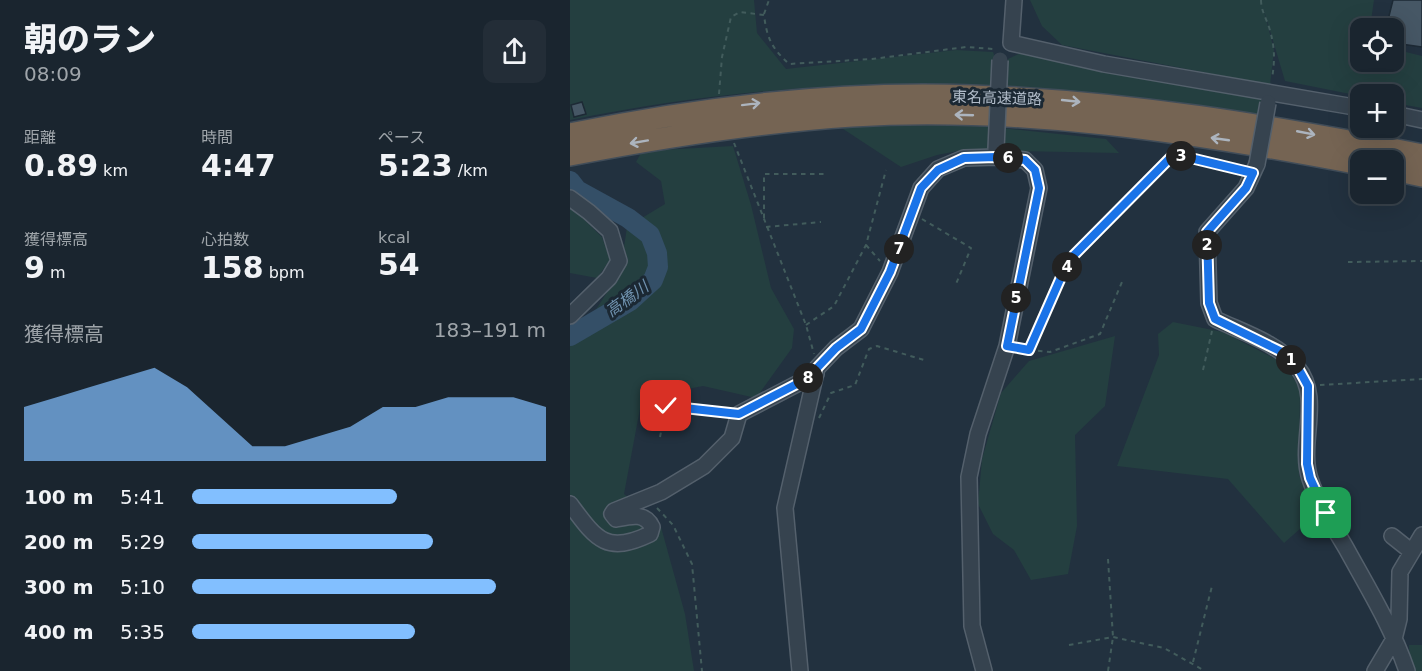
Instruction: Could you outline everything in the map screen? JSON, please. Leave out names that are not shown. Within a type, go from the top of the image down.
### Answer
[{"type":"highway","name":"東名高速道路","points":[[570,155],[762,103],[894,96],[970,96],[1055,100],[1149,109],[1286,129],[1422,156]]},
{"type":"highway","name":"東名高速道路","points":[[570,134],[695,122],[959,114],[1054,119],[1146,128],[1282,148],[1350,162]]},
{"type":"highway","points":[[1404,172],[1422,176]]},
{"type":"street","points":[[996,153],[1005,51],[1014,0]]},
{"type":"street","points":[[1005,51],[1104,64],[1270,97],[1350,107]]},
{"type":"street","points":[[1270,97],[1255,169],[1246,188],[1207,232],[1209,303],[1215,319],[1282,352],[1298,368],[1308,386],[1307,464],[1310,478],[1326,513],[1381,609],[1407,671]]},
{"type":"street","points":[[1404,116],[1422,120]]},
{"type":"street","points":[[570,504],[587,527],[603,541],[615,545],[634,542],[650,534],[652,528],[649,521],[638,515],[616,519],[612,513],[661,492],[704,466],[732,438],[739,414],[817,371],[836,348],[861,329],[890,272],[921,188],[938,170],[964,158],[996,153],[1025,160],[1035,170],[1039,188],[1007,346],[978,434],[969,477],[972,626],[984,671]]},
{"type":"street","points":[[570,198],[610,231],[619,261],[609,278],[570,316]]},
{"type":"street","points":[[800,671],[785,508],[817,371]]},
{"type":"street","points":[[1375,671],[1394,639],[1399,619],[1400,572],[1422,535]]},
{"type":"street","points":[[1392,536],[1412,552]]},
{"type":"path","points":[[769,0],[764,15],[766,33],[774,50],[789,64],[872,58],[966,46],[1005,51]]},
{"type":"path","points":[[1261,0],[1276,56],[1270,97]]},
{"type":"path","points":[[719,94],[722,57],[731,17],[740,12],[764,15]]},
{"type":"path","points":[[732,139],[806,325],[817,371]]},
{"type":"path","points":[[1029,350],[1062,275],[1074,255],[1174,154],[1255,169]]},
{"type":"path","points":[[806,325],[834,306],[866,245],[886,170]]},
{"type":"path","points":[[764,221],[764,174],[824,174]]},
{"type":"path","points":[[912,213],[971,248],[956,284]]},
{"type":"path","points":[[766,227],[821,222]]},
{"type":"path","points":[[866,245],[890,272]]},
{"type":"path","points":[[1348,262],[1422,261]]},
{"type":"path","points":[[1007,346],[1050,352],[1100,334],[1122,282]]},
{"type":"path","points":[[1203,370],[1215,319]]},
{"type":"path","points":[[818,421],[831,393],[855,385],[869,349],[877,346],[924,360]]},
{"type":"path","points":[[1308,386],[1422,379]]},
{"type":"path","points":[[660,437],[666,406],[739,414]]},
{"type":"path","points":[[647,498],[673,525],[692,564],[702,671]]},
{"type":"path","points":[[1108,559],[1113,637],[1108,671]]},
{"type":"path","points":[[1193,663],[1212,586]]},
{"type":"path","points":[[1069,645],[1113,637],[1164,648],[1205,671]]},
{"type":"green space","points":[[570,0],[754,0],[757,33],[786,69],[956,50],[993,52],[995,57],[992,89],[886,85],[780,90],[674,102],[570,120]]},
{"type":"green space","points":[[1030,0],[1374,0],[1371,18],[1350,18],[1350,72],[1404,72],[1404,52],[1422,56],[1422,108],[1404,105],[1404,84],[1350,84],[1350,94],[1285,81],[1263,7],[1274,50],[1270,85],[1062,45],[1042,26]]},
{"type":"green space","points":[[1023,52],[1263,95],[1258,123],[1008,91],[1008,59]]},
{"type":"green space","points":[[834,123],[983,126],[1106,139],[1119,153],[963,150],[937,155],[901,167]]},
{"type":"green space","points":[[733,146],[751,205],[771,288],[794,329],[792,348],[756,398],[703,386],[642,398],[624,494],[661,527],[685,614],[694,671],[570,671],[570,325],[595,311],[628,260],[624,247],[627,227],[665,204],[661,181],[636,162],[642,151]]},
{"type":"green space","points":[[570,206],[602,237],[610,260],[597,278],[570,273]]},
{"type":"green space","points":[[1173,322],[1223,332],[1283,363],[1300,388],[1299,475],[1318,513],[1284,543],[1228,479],[1117,466],[1159,355],[1158,334]]},
{"type":"green space","points":[[1115,336],[1105,406],[1075,435],[1077,526],[1068,574],[1031,580],[1014,550],[993,534],[978,504],[982,459],[1001,393],[1029,361]]},
{"type":"green space","points":[[1409,645],[1422,645],[1422,671],[1410,671]]},
{"type":"building","points":[[1393,0],[1422,0],[1422,47],[1404,44],[1404,18],[1388,18]]},
{"type":"building","points":[[582,102],[586,114],[574,117],[571,105]]},
{"type":"waterway","name":"高橋川","points":[[570,181],[577,190],[628,218],[650,235],[657,253],[658,267],[653,280],[630,301],[570,336]]},
{"type":"route","points":[[666,406],[739,414],[816,374],[817,368],[836,348],[861,329],[890,272],[921,188],[938,170],[964,158],[996,157],[1025,160],[1035,170],[1039,188],[1007,346],[1029,350],[1062,275],[1074,255],[1174,154],[1253,173],[1246,188],[1207,232],[1209,303],[1215,319],[1282,352],[1298,368],[1308,386],[1307,464],[1310,478],[1326,513]]}]
